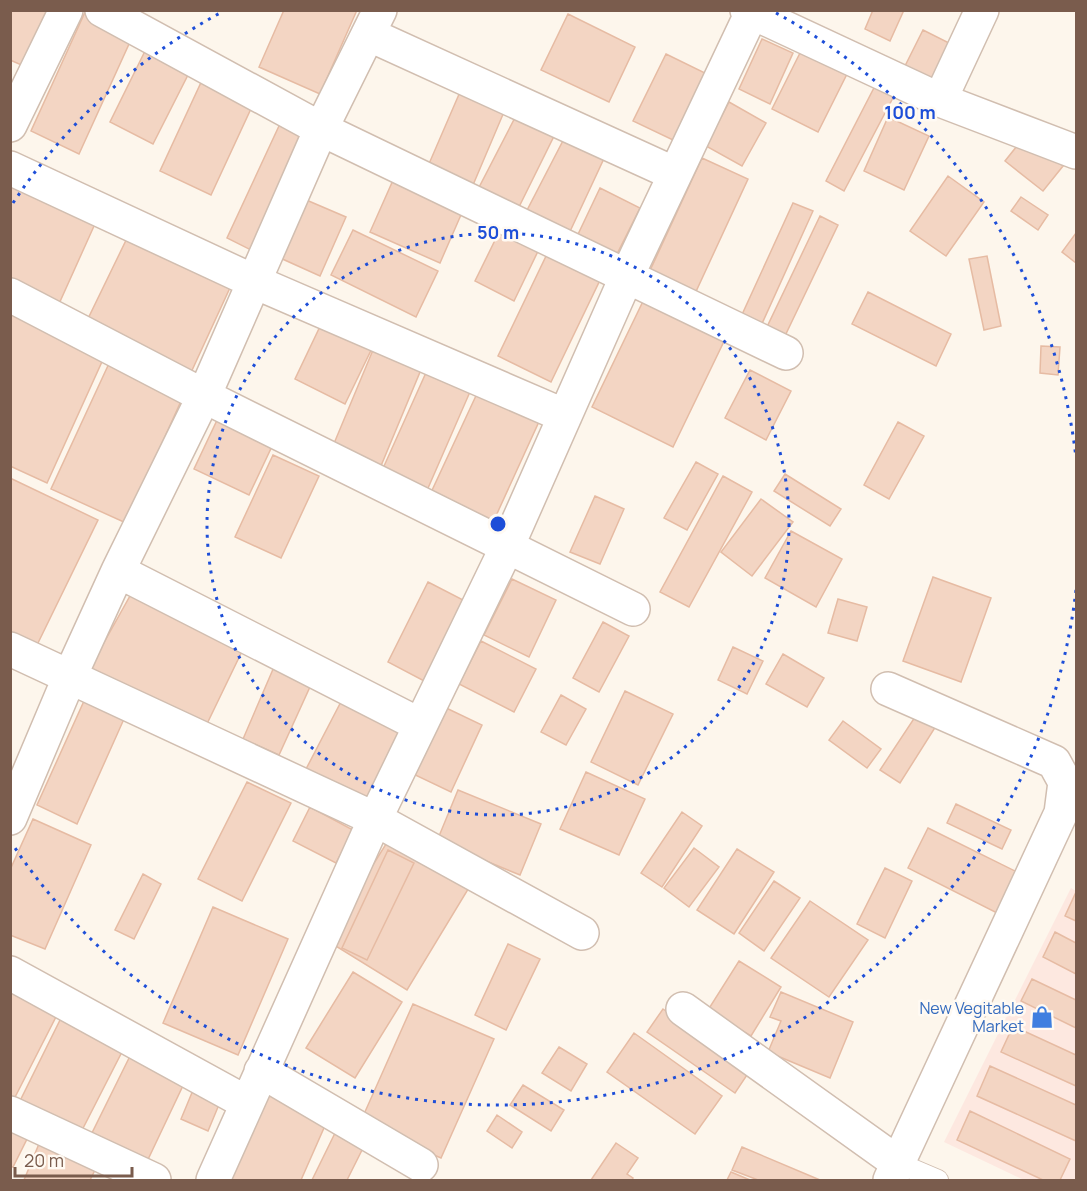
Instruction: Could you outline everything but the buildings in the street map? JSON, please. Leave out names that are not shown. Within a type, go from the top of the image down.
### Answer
[{"type":"street","points":[[10,126],[66,10]]},
{"type":"street","points":[[102,10],[321,129],[786,353]]},
{"type":"street","points":[[940,100],[982,10]]},
{"type":"street","points":[[213,1180],[375,819],[507,546],[750,11],[940,100],[1077,152]]},
{"type":"street","points":[[10,818],[70,676],[118,571],[204,396],[321,129],[374,22],[675,174]]},
{"type":"street","points":[[10,168],[255,282],[565,416]]},
{"type":"street","points":[[10,295],[204,396],[633,609]]},
{"type":"street","points":[[118,571],[420,725]]},
{"type":"street","points":[[10,649],[375,819],[582,933]]},
{"type":"street","points":[[683,1009],[894,1172],[1061,813],[1065,782],[1054,762],[888,689]]},
{"type":"street","points":[[10,973],[247,1103]]},
{"type":"street","points":[[261,1071],[421,1165]]},
{"type":"street","points":[[10,1113],[154,1180]]},
{"type":"lane","points":[[894,1172],[938,1180]]},
{"type":"shaded area","name":"New Vegitable Market","points":[[1071,888],[1076,891],[1076,1180],[1024,1180],[944,1142]]},
{"type":"place","name":"New Vegitable Market","points":[[1042,1017]]}]
